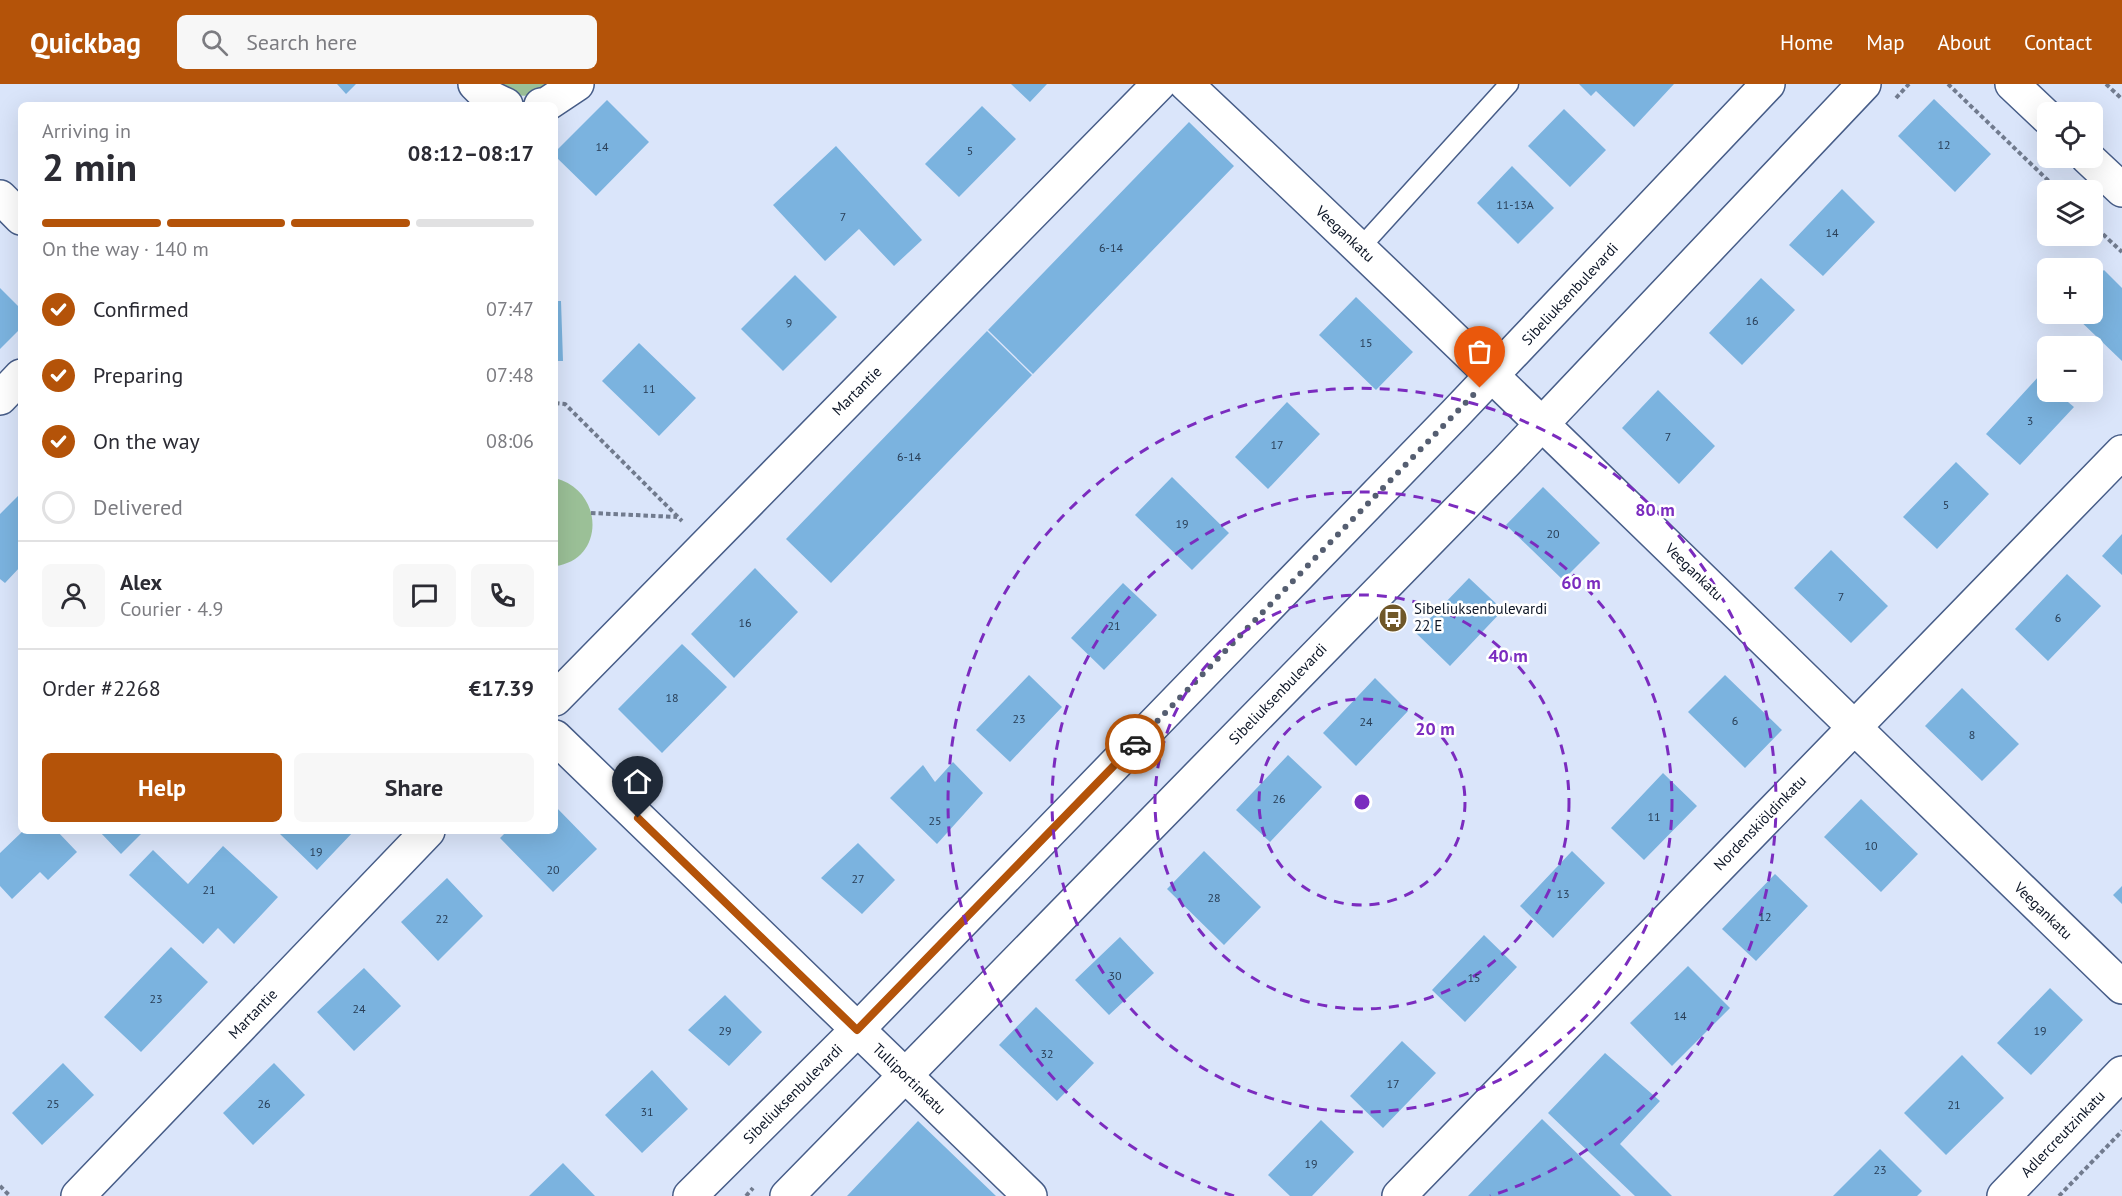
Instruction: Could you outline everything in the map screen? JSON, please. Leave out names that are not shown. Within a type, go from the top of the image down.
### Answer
[{"type":"street","points":[[475,84],[487,96],[500,102]]},
{"type":"street","points":[[547,102],[577,84]]},
{"type":"street","name":"Martantie","points":[[558,696],[1159,84]]},
{"type":"street","name":"Veegankatu","points":[[1186,84],[1492,375],[1852,728],[2122,987]]},
{"type":"street","name":"Sibeliuksenbulevardi","points":[[690,1196],[857,1030],[1492,375],[1768,84]]},
{"type":"street","name":"Sibeliuksenbulevardi","points":[[787,1196],[1542,425],[1864,84]]},
{"type":"street","points":[[2012,84],[2037,108]]},
{"type":"street","points":[[2101,168],[2119,181]]},
{"type":"street","points":[[0,197],[18,215]]},
{"type":"street","points":[[0,398],[18,379]]},
{"type":"street","name":"Nordenskiöldinkatu","points":[[1399,1196],[2122,452]]},
{"type":"street","name":"Tulliportinkatu","points":[[558,740],[1030,1196]]},
{"type":"street","name":"Martantie","points":[[78,1196],[425,834]]},
{"type":"street","name":"Adlercreutzinkatu","points":[[2004,1196],[2122,1073]]},
{"type":"lane","points":[[1360,248],[1509,84]]},
{"type":"path","points":[[1948,84],[2048,180]]},
{"type":"path","points":[[2106,84],[2122,99]]},
{"type":"path","points":[[2103,234],[2122,252]]},
{"type":"path","points":[[558,403],[565,404],[706,545]]},
{"type":"path","points":[[591,513],[677,517]]},
{"type":"path","points":[[2059,1196],[2122,1131]]},
{"type":"path","points":[[0,1186],[10,1196]]},
{"type":"green space","points":[[493,84],[551,84],[539,93],[521,96],[503,91]]},
{"type":"green space","points":[[558,479],[571,485],[583,496],[590,510],[592,525],[590,539],[583,552],[571,561],[558,565]]},
{"type":"building","points":[[337,84],[356,84],[346,94]]},
{"type":"building","points":[[1011,84],[1047,84],[1030,102]]},
{"type":"building","points":[[1579,84],[1674,84],[1634,127],[1596,91],[1591,96]]},
{"type":"building","points":[[1934,99],[1991,154],[1955,192],[1898,136]]},
{"type":"building","points":[[607,100],[649,142],[596,196],[558,159],[558,149]]},
{"type":"building","points":[[982,106],[1016,139],[959,197],[925,164]]},
{"type":"building","points":[[1564,109],[1606,150],[1570,187],[1528,146]]},
{"type":"building","points":[[1189,122],[1234,166],[1033,374],[988,330]]},
{"type":"building","points":[[836,146],[922,240],[894,266],[859,229],[825,261],[773,205]]},
{"type":"building","points":[[1512,166],[1554,208],[1518,244],[1477,203]]},
{"type":"building","points":[[1842,189],[1875,222],[1823,276],[1789,245]]},
{"type":"building","points":[[2103,271],[2122,288],[2122,361],[2103,343],[2103,336],[2096,336],[2083,324],[2103,324]]},
{"type":"building","points":[[795,275],[837,317],[783,371],[741,329]]},
{"type":"building","points":[[1761,278],[1795,310],[1742,365],[1709,333]]},
{"type":"building","points":[[0,288],[18,306],[18,331],[0,349]]},
{"type":"building","points":[[1356,297],[1413,352],[1376,390],[1319,335]]},
{"type":"building","points":[[558,301],[561,301],[563,361],[558,361]]},
{"type":"building","points":[[987,331],[1032,375],[831,583],[786,539]]},
{"type":"building","points":[[639,343],[696,398],[659,436],[602,381]]},
{"type":"building","points":[[2037,378],[2037,402],[2068,402],[2074,407],[2020,465],[1986,434]]},
{"type":"building","points":[[1658,390],[1715,446],[1679,484],[1622,428]]},
{"type":"building","points":[[1287,402],[1320,434],[1268,489],[1235,457]]},
{"type":"building","points":[[1956,462],[1989,494],[1937,549],[1903,517]]},
{"type":"building","points":[[1172,477],[1229,533],[1192,570],[1135,515]]},
{"type":"building","points":[[1543,487],[1600,543],[1563,580],[1506,525]]},
{"type":"building","points":[[18,496],[18,569],[5,583],[0,579],[0,514]]},
{"type":"building","points":[[2122,534],[2122,575],[2102,556]]},
{"type":"building","points":[[1831,550],[1888,606],[1851,643],[1794,588]]},
{"type":"building","points":[[755,568],[798,612],[734,678],[691,634]]},
{"type":"building","points":[[2067,574],[2101,606],[2048,661],[2015,629]]},
{"type":"building","points":[[1469,578],[1503,610],[1450,666],[1416,633]]},
{"type":"building","points":[[1123,583],[1157,615],[1104,670],[1071,638]]},
{"type":"building","points":[[682,644],[727,687],[662,753],[618,709]]},
{"type":"building","points":[[1029,675],[1062,707],[1010,762],[976,730]]},
{"type":"building","points":[[1725,675],[1782,730],[1745,768],[1688,712]]},
{"type":"building","points":[[1375,678],[1408,711],[1356,766],[1323,733]]},
{"type":"building","points":[[1962,688],[2019,744],[1982,781],[1925,726]]},
{"type":"building","points":[[1288,755],[1322,787],[1270,842],[1236,810]]},
{"type":"building","points":[[953,762],[983,793],[937,844],[890,798],[923,765],[935,782]]},
{"type":"building","points":[[1663,773],[1697,806],[1644,860],[1611,828]]},
{"type":"building","points":[[1861,799],[1918,854],[1881,892],[1824,837]]},
{"type":"building","points":[[558,809],[597,849],[553,892],[500,838],[504,834],[558,834]]},
{"type":"building","points":[[20,834],[60,834],[77,852],[48,880],[40,872],[12,899],[0,886],[0,853]]},
{"type":"building","points":[[102,834],[141,834],[121,854]]},
{"type":"building","points":[[280,834],[351,834],[317,870]]},
{"type":"building","points":[[858,843],[895,880],[862,914],[821,878]]},
{"type":"building","points":[[223,846],[278,897],[234,944],[218,928],[203,944],[129,875],[153,850],[188,884]]},
{"type":"building","points":[[1204,851],[1261,907],[1224,945],[1167,889]]},
{"type":"building","points":[[1572,851],[1605,883],[1553,938],[1520,906]]},
{"type":"building","points":[[1775,874],[1808,906],[1756,961],[1722,929]]},
{"type":"building","points":[[447,878],[483,916],[438,961],[401,922]]},
{"type":"building","points":[[2122,886],[2122,904],[2113,895]]},
{"type":"building","points":[[1484,935],[1517,967],[1465,1022],[1432,990]]},
{"type":"building","points":[[1120,937],[1154,973],[1109,1015],[1075,980]]},
{"type":"building","points":[[171,947],[208,982],[141,1052],[104,1017]]},
{"type":"building","points":[[1688,966],[1730,1008],[1672,1066],[1630,1023]]},
{"type":"building","points":[[364,968],[401,1006],[354,1051],[317,1012]]},
{"type":"building","points":[[2050,988],[2083,1020],[2031,1075],[1997,1043]]},
{"type":"building","points":[[725,995],[762,1032],[729,1066],[688,1030]]},
{"type":"building","points":[[1036,1007],[1094,1063],[1057,1101],[999,1045]]},
{"type":"building","points":[[1402,1041],[1436,1073],[1383,1128],[1350,1096]]},
{"type":"building","points":[[1605,1053],[1660,1101],[1620,1144],[1672,1196],[1635,1196],[1548,1113]]},
{"type":"building","points":[[1962,1055],[2004,1098],[1946,1155],[1904,1113]]},
{"type":"building","points":[[63,1063],[94,1095],[42,1145],[12,1113]]},
{"type":"building","points":[[274,1063],[305,1095],[253,1145],[223,1113]]},
{"type":"building","points":[[652,1070],[688,1109],[642,1153],[605,1115]]},
{"type":"building","points":[[1542,1119],[1621,1196],[1468,1196]]},
{"type":"building","points":[[1321,1120],[1354,1152],[1312,1196],[1290,1196],[1268,1175]]},
{"type":"building","points":[[918,1121],[996,1196],[847,1196]]},
{"type":"building","points":[[1880,1149],[1922,1191],[1917,1196],[1833,1196]]},
{"type":"building","points":[[563,1163],[595,1196],[529,1196]]},
{"type":"way so far","points":[[1135,744],[1480,388]]},
{"type":"place","name":"Sibeliuksenbulevardi 22 E","points":[[1393,618]]},
{"type":"route","points":[[638,818],[857,1030],[1135,744]]}]
